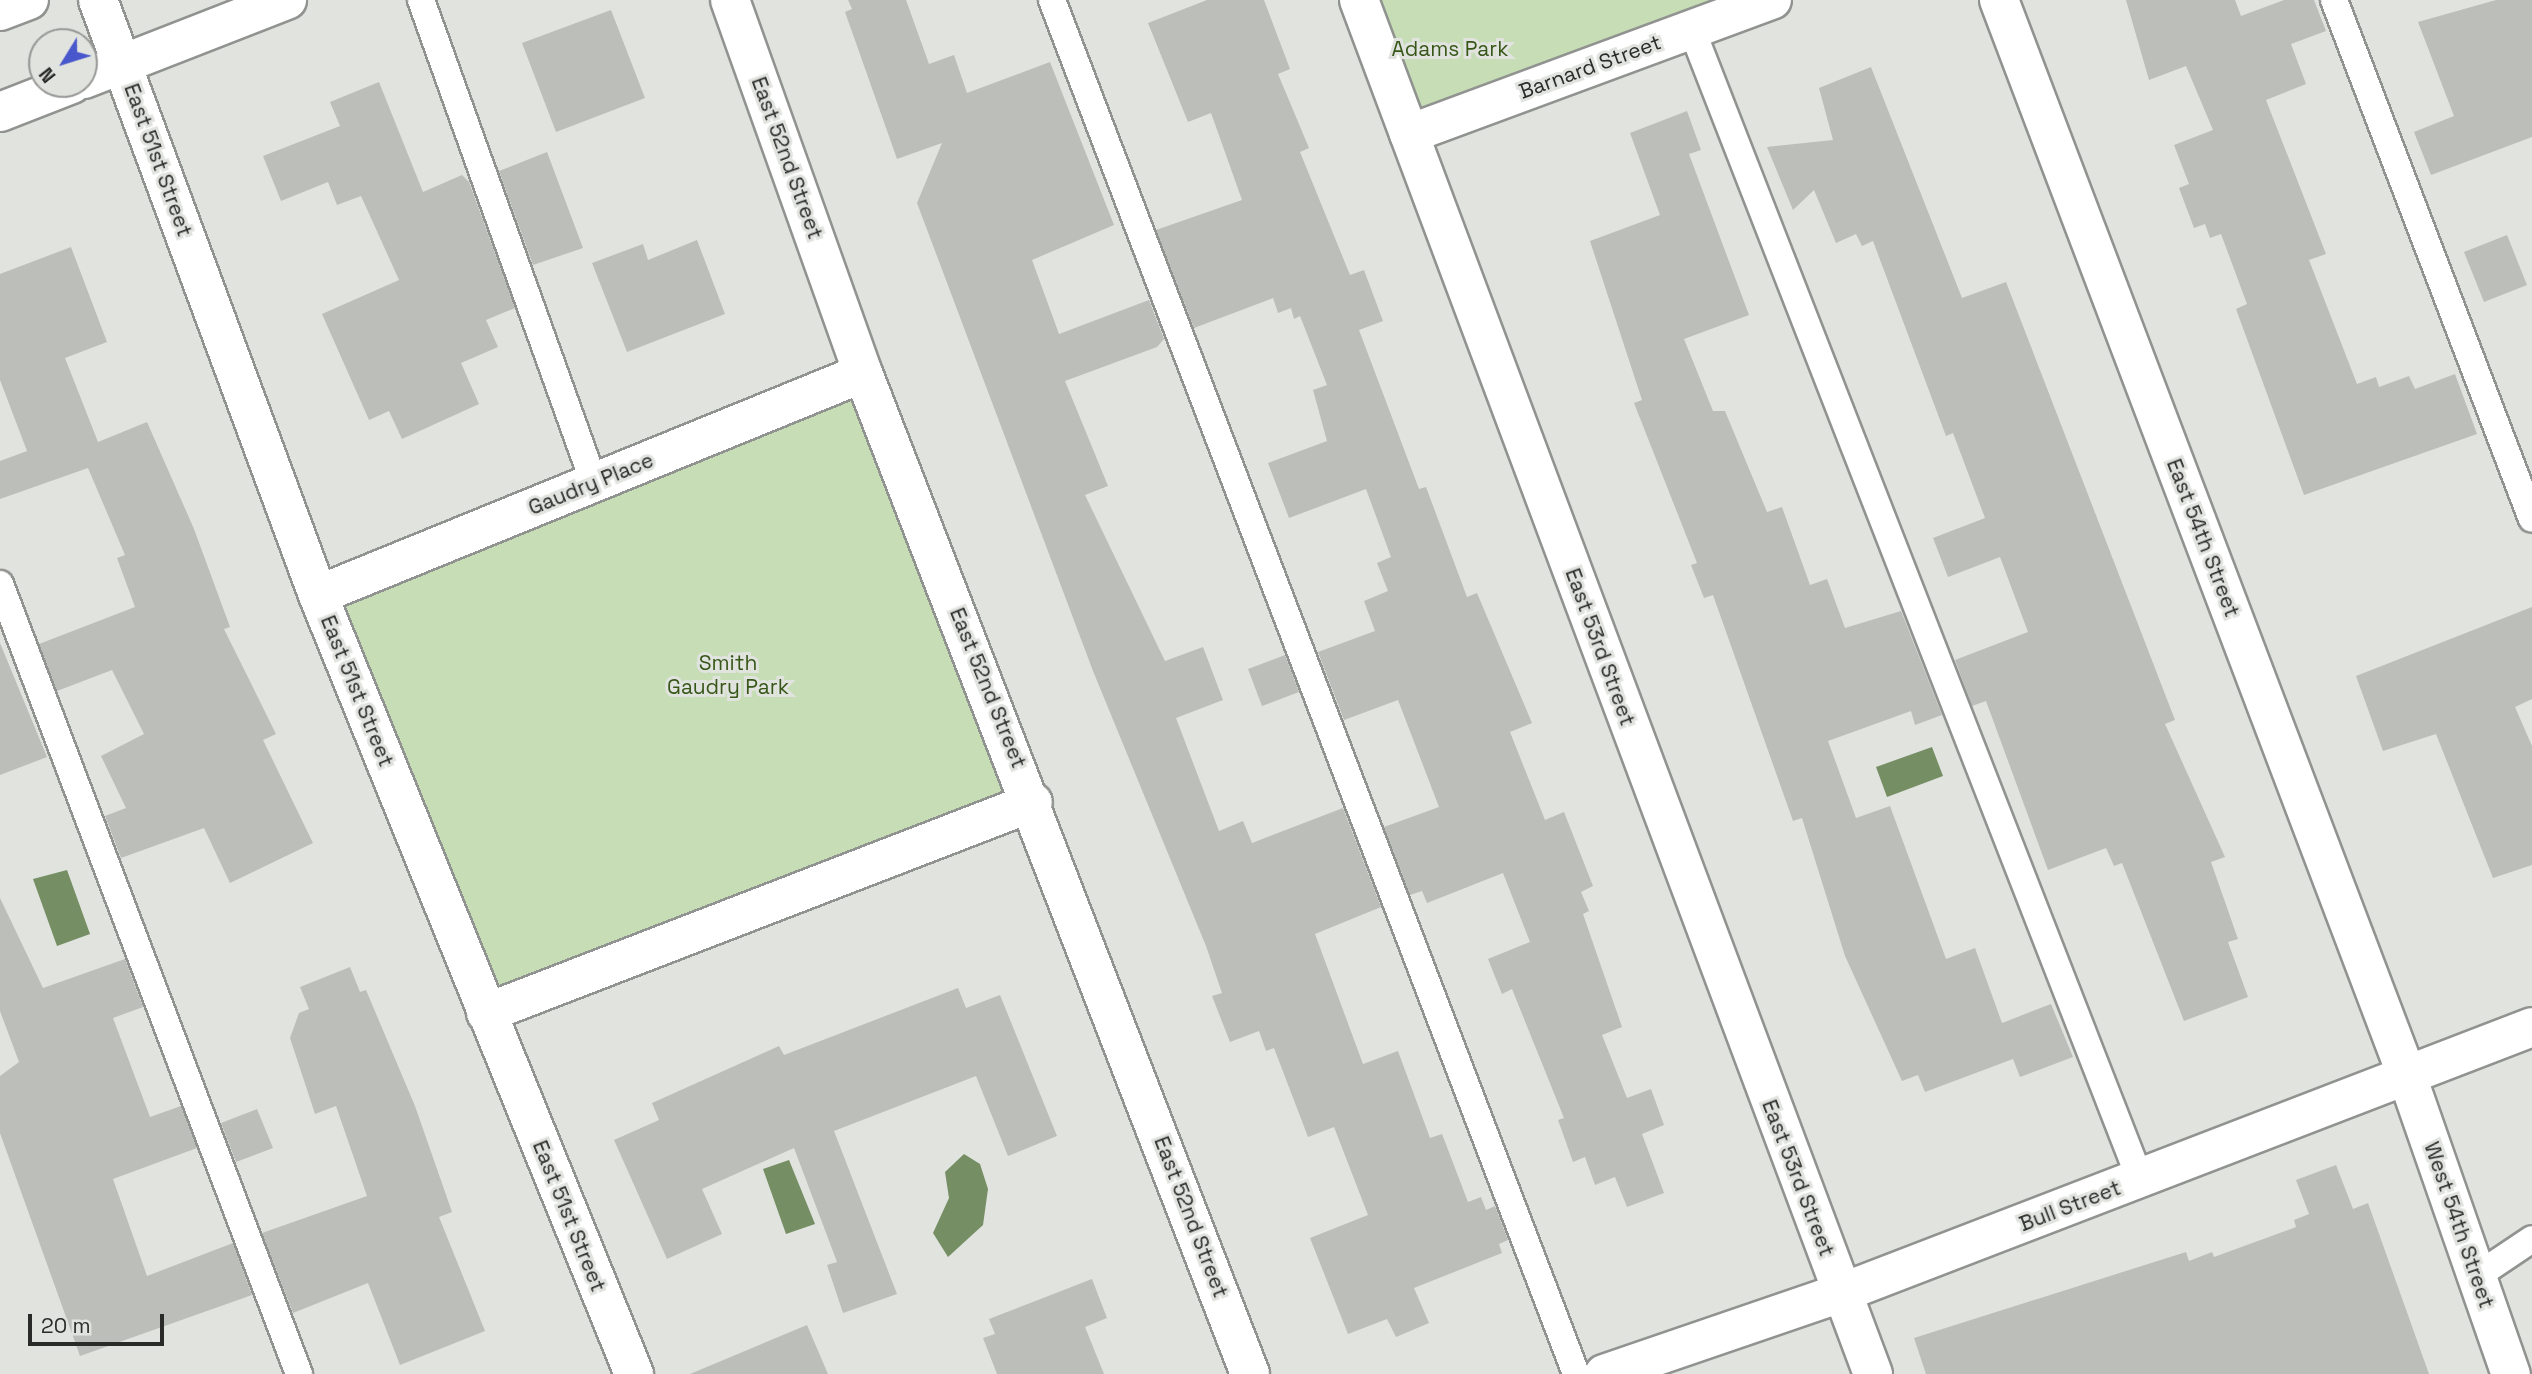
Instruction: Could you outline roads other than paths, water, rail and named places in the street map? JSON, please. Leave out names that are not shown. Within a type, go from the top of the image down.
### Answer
[{"type":"street","points":[[0,11],[29,0]]},
{"type":"street","name":"East 51st Street","points":[[98,0],[318,595],[634,1374]]},
{"type":"street","points":[[98,74],[287,0]]},
{"type":"street","name":"East 52nd Street","points":[[730,0],[863,373],[1033,802],[1250,1374]]},
{"type":"street","name":"East 53rd Street","points":[[1359,0],[1873,1374]]},
{"type":"street","name":"Barnard Street","points":[[1409,134],[1772,0]]},
{"type":"street","name":"East 54th Street","points":[[1999,0],[2407,1076]]},
{"type":"street","points":[[0,112],[36,98]]},
{"type":"street","name":"Gaudry Place","points":[[318,595],[863,373]]},
{"type":"street","points":[[486,1013],[1033,802]]},
{"type":"street","name":"Bull Street","points":[[1604,1374],[1841,1293],[2532,1027]]},
{"type":"street","name":"West 54th Street","points":[[2407,1076],[2511,1374]]},
{"type":"lane","points":[[421,0],[594,483]]},
{"type":"lane","points":[[1052,0],[1576,1374]]},
{"type":"lane","points":[[2334,0],[2532,519]]},
{"type":"lane","points":[[1692,30],[2140,1179]]},
{"type":"lane","points":[[0,584],[299,1374]]},
{"type":"lane","points":[[2477,1276],[2532,1238]]},
{"type":"park label","name":"Adams Park","points":[[1450,49]]},
{"type":"park label","name":"Smith Gaudry Park","points":[[728,675]]}]
